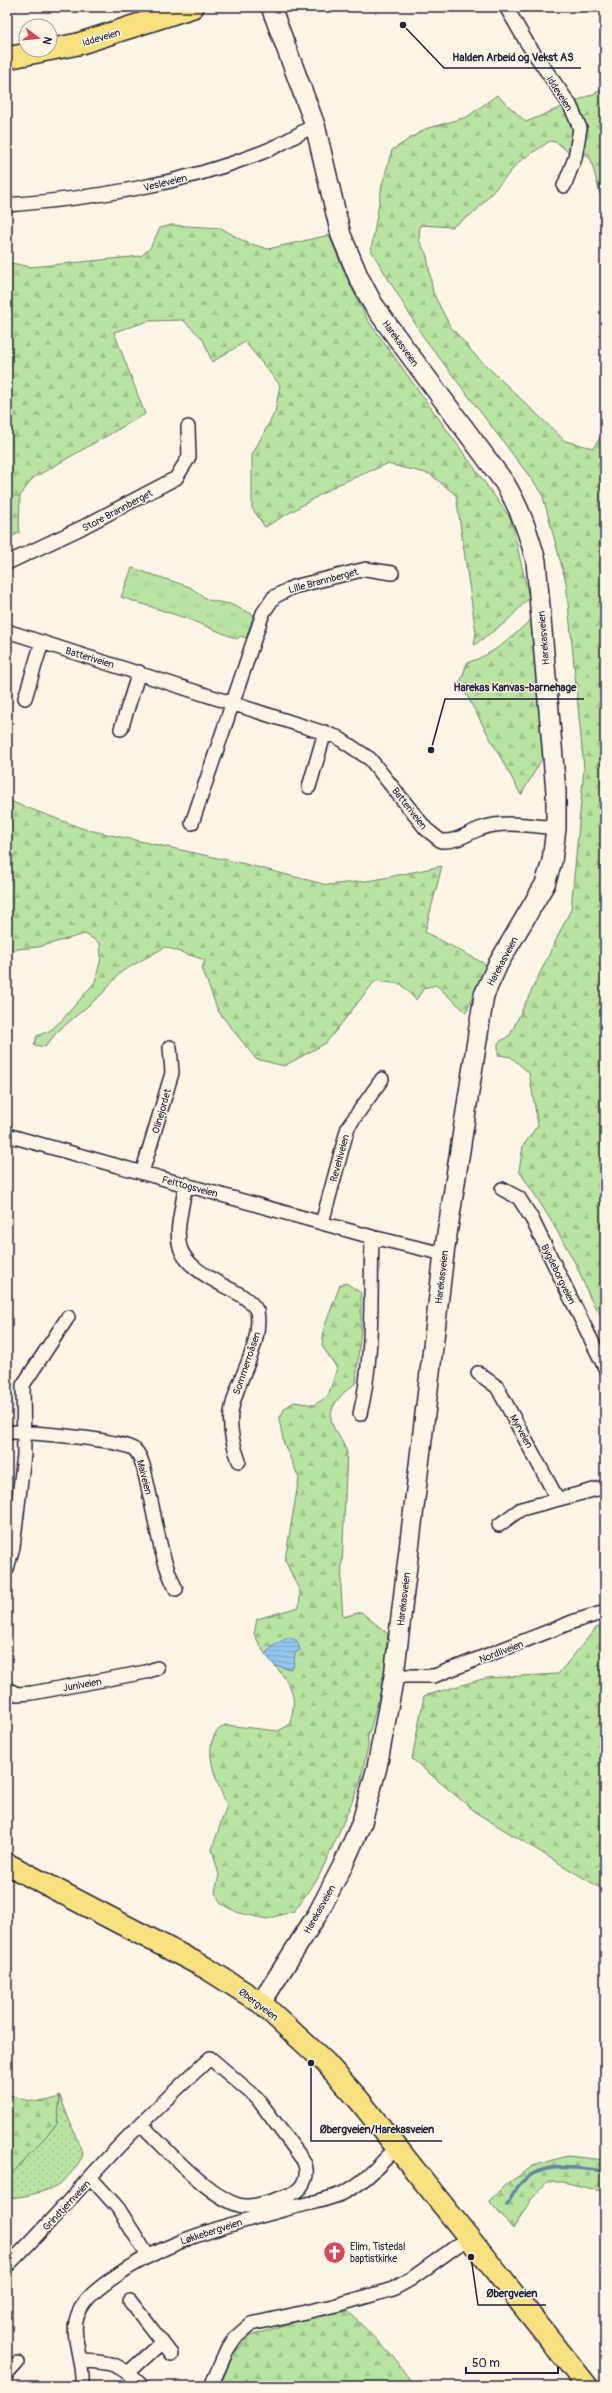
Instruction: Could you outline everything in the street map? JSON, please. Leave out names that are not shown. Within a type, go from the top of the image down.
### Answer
[{"type":"main road","name":"Iddeveien","points":[[7,58],[78,44],[193,7]]},
{"type":"main road","name":"Øbergveien","points":[[7,1864],[179,1954],[261,2003],[325,2062],[469,2237],[587,2386]]},
{"type":"street","name":"Harekasveien","points":[[261,2003],[317,1916],[342,1867],[362,1822],[377,1766],[394,1676],[444,1254],[484,995],[498,964],[545,884],[552,862],[556,828],[556,792],[536,561],[527,526],[518,505],[504,482],[392,331],[373,304],[359,278],[341,235],[315,125],[271,7]]},
{"type":"street","name":"Iddeveien","points":[[506,7],[527,44],[570,105],[580,128],[575,158],[564,186]]},
{"type":"street","name":"Vesleveien","points":[[7,205],[69,200],[153,186],[212,170],[265,152],[315,125]]},
{"type":"street","name":"Store Brannberget","points":[[7,563],[81,528],[176,478],[189,456],[188,427]]},
{"type":"street","name":"Lille Brannberget","points":[[233,702],[263,613],[274,597],[293,586],[341,574],[366,569],[392,573]]},
{"type":"street","name":"Batteriveien","points":[[7,631],[233,702],[337,737],[370,759],[426,829],[441,841],[456,841],[482,828],[496,825],[556,828]]},
{"type":"street","points":[[25,698],[42,642]]},
{"type":"street","points":[[121,729],[139,672]]},
{"type":"street","points":[[192,823],[233,702]]},
{"type":"street","points":[[309,787],[325,732]]},
{"type":"street","name":"Olinejordet","points":[[142,1174],[172,1074],[170,1047]]},
{"type":"street","name":"Revehiveien","points":[[322,1223],[348,1127],[382,1080]]},
{"type":"street","name":"Felttogsveien","points":[[7,1135],[142,1174],[186,1184],[372,1237],[444,1254]]},
{"type":"street","name":"Sommerroåsen","points":[[186,1184],[178,1228],[181,1253],[193,1268],[245,1298],[257,1311],[258,1328],[255,1343],[238,1387],[232,1413],[232,1442],[239,1461]]},
{"type":"street","name":"Bygdeborgveien","points":[[502,1189],[519,1198],[532,1220],[605,1368]]},
{"type":"street","points":[[360,1414],[363,1400],[368,1351],[372,1237]]},
{"type":"street","points":[[7,1569],[13,1547],[24,1455],[25,1432],[23,1385],[68,1317]]},
{"type":"street","name":"Myrveien","points":[[478,1372],[497,1387],[557,1498]]},
{"type":"street","name":"Maiveien","points":[[7,1432],[25,1432],[127,1444],[135,1450],[142,1465],[164,1560],[176,1590]]},
{"type":"street","points":[[499,1525],[521,1509],[557,1498],[605,1487]]},
{"type":"street","name":"Nordliveien","points":[[394,1676],[434,1676],[575,1621],[605,1612]]},
{"type":"street","name":"Juniveien","points":[[7,1688],[17,1694],[32,1693],[146,1672],[158,1668]]},
{"type":"street","points":[[91,2178],[141,2124],[210,2058],[257,2098],[303,2160],[306,2166],[306,2176],[298,2191],[292,2194],[253,2205],[241,2206],[224,2199],[211,2190],[141,2124]]},
{"type":"street","name":"Løkkebergveien","points":[[82,2386],[82,2361],[74,2334],[76,2320],[84,2303],[106,2283],[148,2256],[207,2231],[340,2194],[370,2175],[396,2148]]},
{"type":"street","name":"Grindtjernveien","points":[[7,2266],[91,2178],[118,2208],[148,2256]]},
{"type":"street","points":[[211,2386],[234,2338],[251,2324],[337,2305],[393,2289],[411,2279],[469,2237]]},
{"type":"street","points":[[130,2301],[171,2354]]},
{"type":"street","points":[[129,2372],[162,2342]]},
{"type":"street","points":[[82,2361],[104,2362],[129,2372],[142,2386]]},
{"type":"street","points":[[7,2374],[17,2363]]},
{"type":"green space","points":[[605,89],[605,197],[600,194],[591,160],[584,152],[569,153],[558,143],[550,141],[520,161],[475,212],[452,227],[420,225],[419,240],[427,256],[433,293],[450,326],[476,356],[565,441],[593,448],[605,431],[605,1319],[591,1300],[579,1270],[555,1227],[519,1171],[523,1146],[538,1125],[529,1073],[511,1057],[498,1055],[498,1043],[510,1035],[571,909],[584,769],[566,582],[542,493],[422,335],[371,250],[382,185],[392,150],[425,129],[467,117],[497,95],[526,122]]},
{"type":"green space","points":[[171,225],[221,228],[245,242],[268,249],[329,235],[346,276],[367,319],[511,519],[529,598],[506,622],[474,645],[476,633],[456,495],[430,474],[387,464],[337,485],[265,527],[252,508],[252,455],[275,412],[280,385],[245,342],[212,362],[203,339],[183,320],[149,321],[114,332],[145,414],[33,478],[20,496],[19,533],[7,539],[7,262],[31,267],[141,256],[150,248],[160,228]]},
{"type":"green space","points":[[132,568],[190,587],[208,600],[230,604],[254,615],[246,638],[240,636],[237,639],[188,619],[121,597]]},
{"type":"green space","points":[[532,618],[543,757],[521,795],[460,683],[467,663],[486,655],[502,645]]},
{"type":"green space","points":[[7,800],[84,829],[241,863],[327,885],[374,880],[442,866],[425,932],[487,965],[466,1012],[436,985],[424,988],[416,1000],[401,984],[375,981],[326,1043],[284,1066],[256,1059],[218,1011],[202,968],[205,960],[165,947],[121,972],[102,994],[57,1032],[45,1047],[34,1045],[37,1036],[51,1030],[62,1020],[95,982],[101,958],[100,943],[85,934],[39,947],[9,950]]},
{"type":"green space","points":[[346,1283],[361,1293],[361,1327],[356,1383],[335,1403],[331,1416],[335,1430],[347,1452],[341,1589],[343,1617],[361,1612],[388,1634],[384,1679],[368,1737],[368,1746],[360,1783],[318,1878],[294,1911],[267,1919],[239,1913],[221,1904],[215,1892],[219,1875],[212,1849],[227,1805],[212,1762],[212,1741],[217,1732],[225,1725],[278,1731],[289,1725],[292,1715],[293,1700],[290,1687],[275,1666],[277,1666],[281,1641],[265,1654],[254,1634],[257,1619],[299,1607],[300,1592],[285,1560],[299,1478],[284,1444],[279,1419],[285,1408],[294,1402],[314,1405],[328,1396],[337,1368],[322,1346],[324,1328],[340,1285]]},
{"type":"green space","points":[[605,1625],[605,1891],[478,1814],[412,1759],[424,1696],[486,1678],[558,1674],[597,1627]]},
{"type":"green space","points":[[7,2093],[20,2099],[34,2101],[47,2101],[60,2096],[57,2124],[7,2179]]},
{"type":"green space","points":[[60,2096],[83,2155],[69,2176],[61,2183],[32,2195],[7,2199],[7,2179],[57,2124]]},
{"type":"green space","points":[[567,2156],[605,2160],[605,2192],[563,2182],[547,2182],[530,2201],[513,2229],[489,2201],[504,2186],[533,2166]]},
{"type":"green space","points":[[348,2311],[398,2362],[413,2386],[220,2386],[233,2355],[250,2336],[304,2319]]},
{"type":"water","points":[[289,1637],[297,1641],[300,1650],[295,1653],[294,1664],[291,1669],[275,1666],[265,1654],[273,1646]]},
{"type":"waterway","points":[[507,2205],[520,2184],[529,2176],[538,2171],[560,2167],[605,2171]]},
{"type":"place","name":"Halden Arbeid og Vekst AS","points":[[403,25]]},
{"type":"place","name":"Harekas Kanvas-barnehage","points":[[431,750]]},
{"type":"place","name":"Øbergveien/Harekasveien","points":[[311,2063]]},
{"type":"place","name":"Elim, Tistedal baptistkirke","points":[[334,2252]]},
{"type":"place","name":"Øbergveien","points":[[471,2257]]}]
